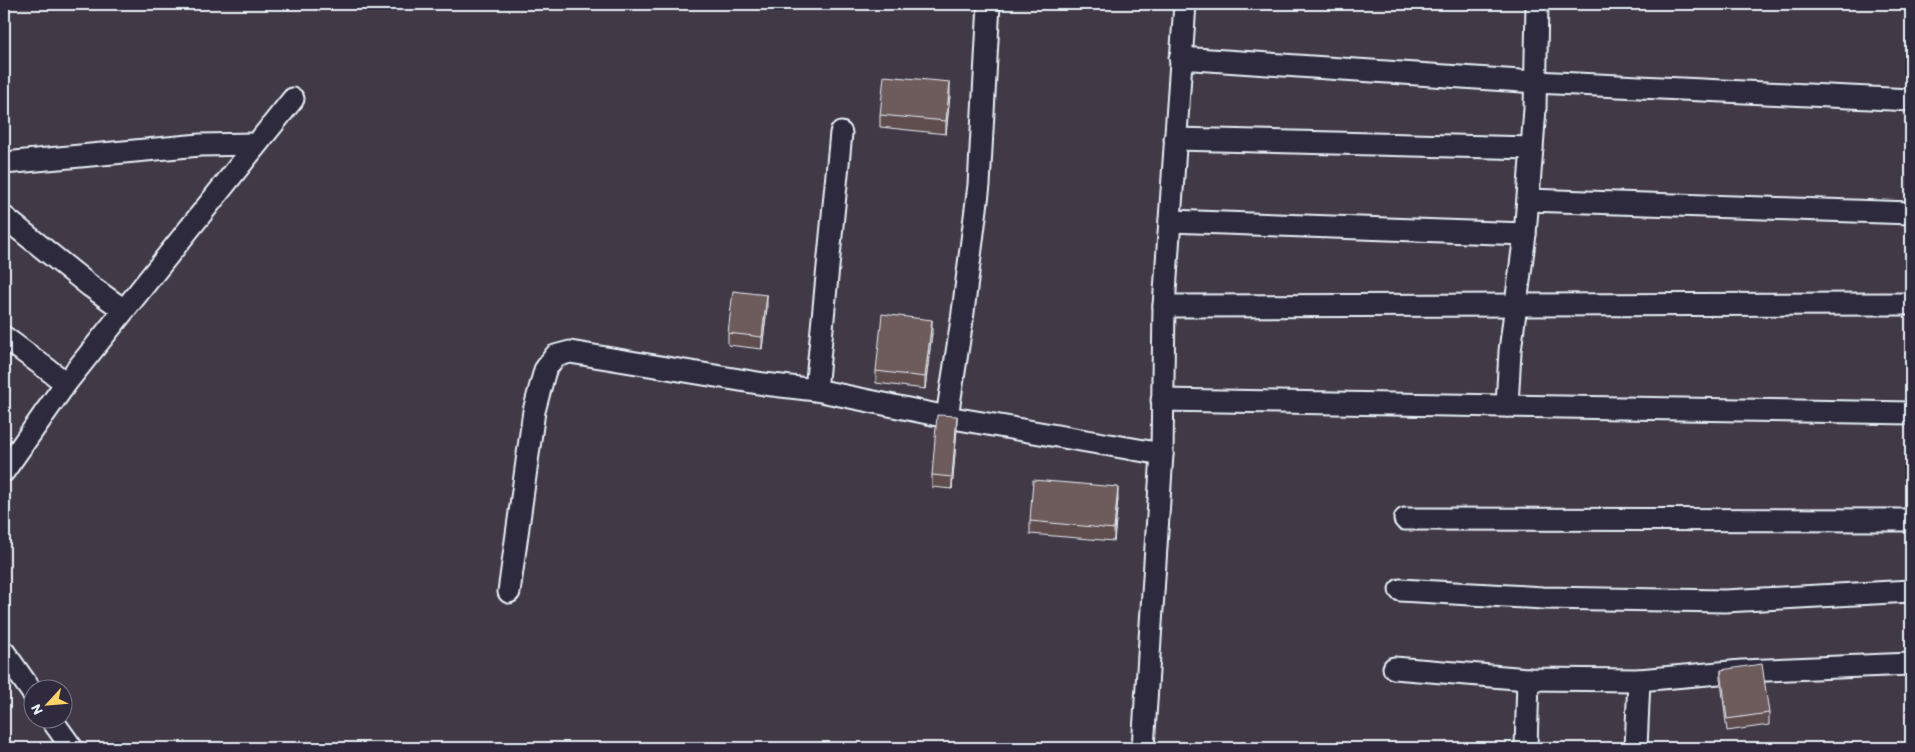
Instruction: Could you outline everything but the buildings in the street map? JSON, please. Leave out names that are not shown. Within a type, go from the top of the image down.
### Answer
[{"type":"street","points":[[947,417],[962,320],[979,184],[989,4]]},
{"type":"street","points":[[1143,748],[1162,454],[1164,306],[1185,4]]},
{"type":"street","points":[[1507,406],[1515,306],[1525,234],[1532,148],[1537,4]]},
{"type":"street","points":[[1180,58],[1535,82],[1911,100]]},
{"type":"street","points":[[4,471],[66,383],[293,99]]},
{"type":"street","points":[[816,390],[841,133]]},
{"type":"street","points":[[1175,139],[1532,148]]},
{"type":"street","points":[[4,163],[200,145],[256,144]]},
{"type":"street","points":[[1528,200],[1911,213]]},
{"type":"street","points":[[4,218],[90,286],[124,310]]},
{"type":"street","points":[[1170,221],[1525,234]]},
{"type":"street","points":[[1164,306],[1911,304]]},
{"type":"street","points":[[4,336],[66,383]]},
{"type":"street","points":[[509,592],[534,411],[545,370],[556,356],[570,352],[764,384],[816,390],[947,417],[1162,454]]},
{"type":"street","points":[[1162,400],[1911,413]]},
{"type":"street","points":[[1405,519],[1911,520]]},
{"type":"street","points":[[1400,590],[1543,598],[1725,601],[1911,591]]},
{"type":"street","points":[[4,652],[24,680]]},
{"type":"street","points":[[1394,668],[1528,680],[1638,680],[1742,671],[1911,664]]},
{"type":"street","points":[[1526,748],[1528,680]]},
{"type":"street","points":[[1636,748],[1638,680]]},
{"type":"street","points":[[59,730],[72,748]]}]
